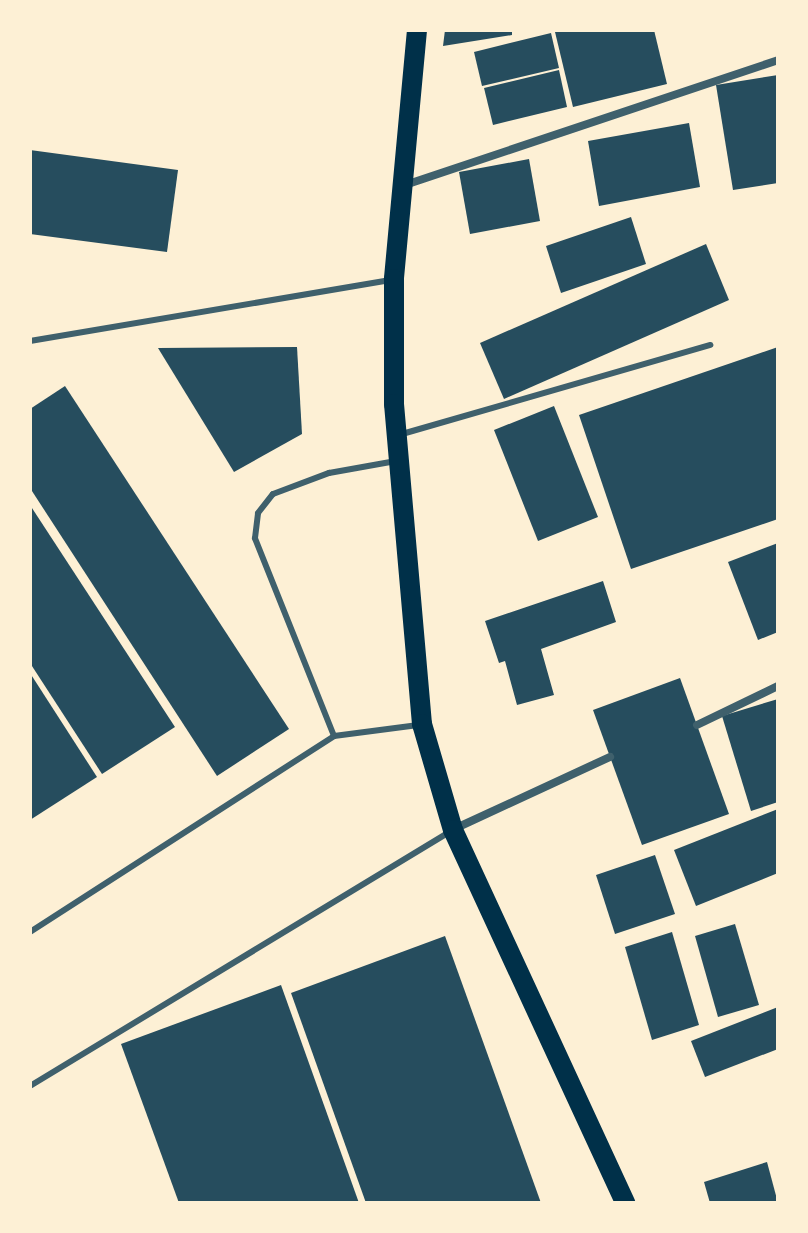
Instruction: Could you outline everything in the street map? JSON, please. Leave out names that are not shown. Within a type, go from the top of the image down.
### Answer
[{"type":"main road","points":[[417,30],[400,187],[394,279],[397,436],[422,724],[453,830],[625,1203]]},
{"type":"street","points":[[400,187],[778,60]]},
{"type":"street","points":[[697,725],[778,686]]},
{"type":"street","points":[[453,830],[610,757]]},
{"type":"lane","points":[[30,341],[394,279]]},
{"type":"lane","points":[[397,436],[710,345]]},
{"type":"lane","points":[[334,736],[255,538],[258,513],[273,494],[329,473],[399,460]]},
{"type":"lane","points":[[30,932],[334,736],[422,724]]},
{"type":"lane","points":[[30,1086],[453,830]]},
{"type":"building","points":[[445,30],[512,30],[512,35],[443,46]]},
{"type":"building","points":[[654,30],[667,84],[573,107],[555,32]]},
{"type":"building","points":[[551,33],[559,68],[482,86],[474,52]]},
{"type":"building","points":[[559,70],[567,107],[493,125],[484,88]]},
{"type":"building","points":[[778,75],[778,183],[733,190],[716,85]]},
{"type":"building","points":[[689,123],[700,187],[599,206],[588,141]]},
{"type":"building","points":[[30,150],[178,170],[167,252],[30,234]]},
{"type":"building","points":[[529,159],[540,221],[470,234],[459,172]]},
{"type":"building","points":[[631,217],[646,264],[561,293],[546,246]]},
{"type":"building","points":[[706,244],[729,300],[504,399],[480,343]]},
{"type":"building","points":[[297,347],[302,434],[234,472],[158,348]]},
{"type":"building","points":[[778,347],[778,519],[631,569],[579,415]]},
{"type":"building","points":[[65,386],[289,729],[217,776],[30,488],[30,409]]},
{"type":"building","points":[[554,406],[598,517],[538,541],[494,430]]},
{"type":"building","points":[[30,505],[175,727],[102,774],[30,663]]},
{"type":"building","points":[[778,543],[778,632],[758,640],[728,562]]},
{"type":"building","points":[[603,581],[616,622],[541,649],[554,695],[517,705],[505,661],[499,663],[485,621]]},
{"type":"building","points":[[30,673],[97,777],[30,820]]},
{"type":"building","points":[[680,678],[729,814],[642,845],[593,710]]},
{"type":"building","points":[[778,699],[778,802],[751,811],[722,716]]},
{"type":"building","points":[[778,809],[778,873],[696,906],[674,850]]},
{"type":"building","points":[[655,855],[675,914],[615,934],[596,875]]},
{"type":"building","points":[[735,924],[759,1005],[718,1017],[695,936]]},
{"type":"building","points":[[672,932],[699,1025],[652,1040],[625,947]]},
{"type":"building","points":[[445,936],[541,1203],[366,1203],[291,993]]},
{"type":"building","points":[[281,985],[359,1203],[179,1203],[121,1044]]},
{"type":"building","points":[[778,1007],[778,1049],[705,1077],[691,1041]]},
{"type":"building","points":[[767,1162],[778,1203],[710,1203],[704,1182]]}]
